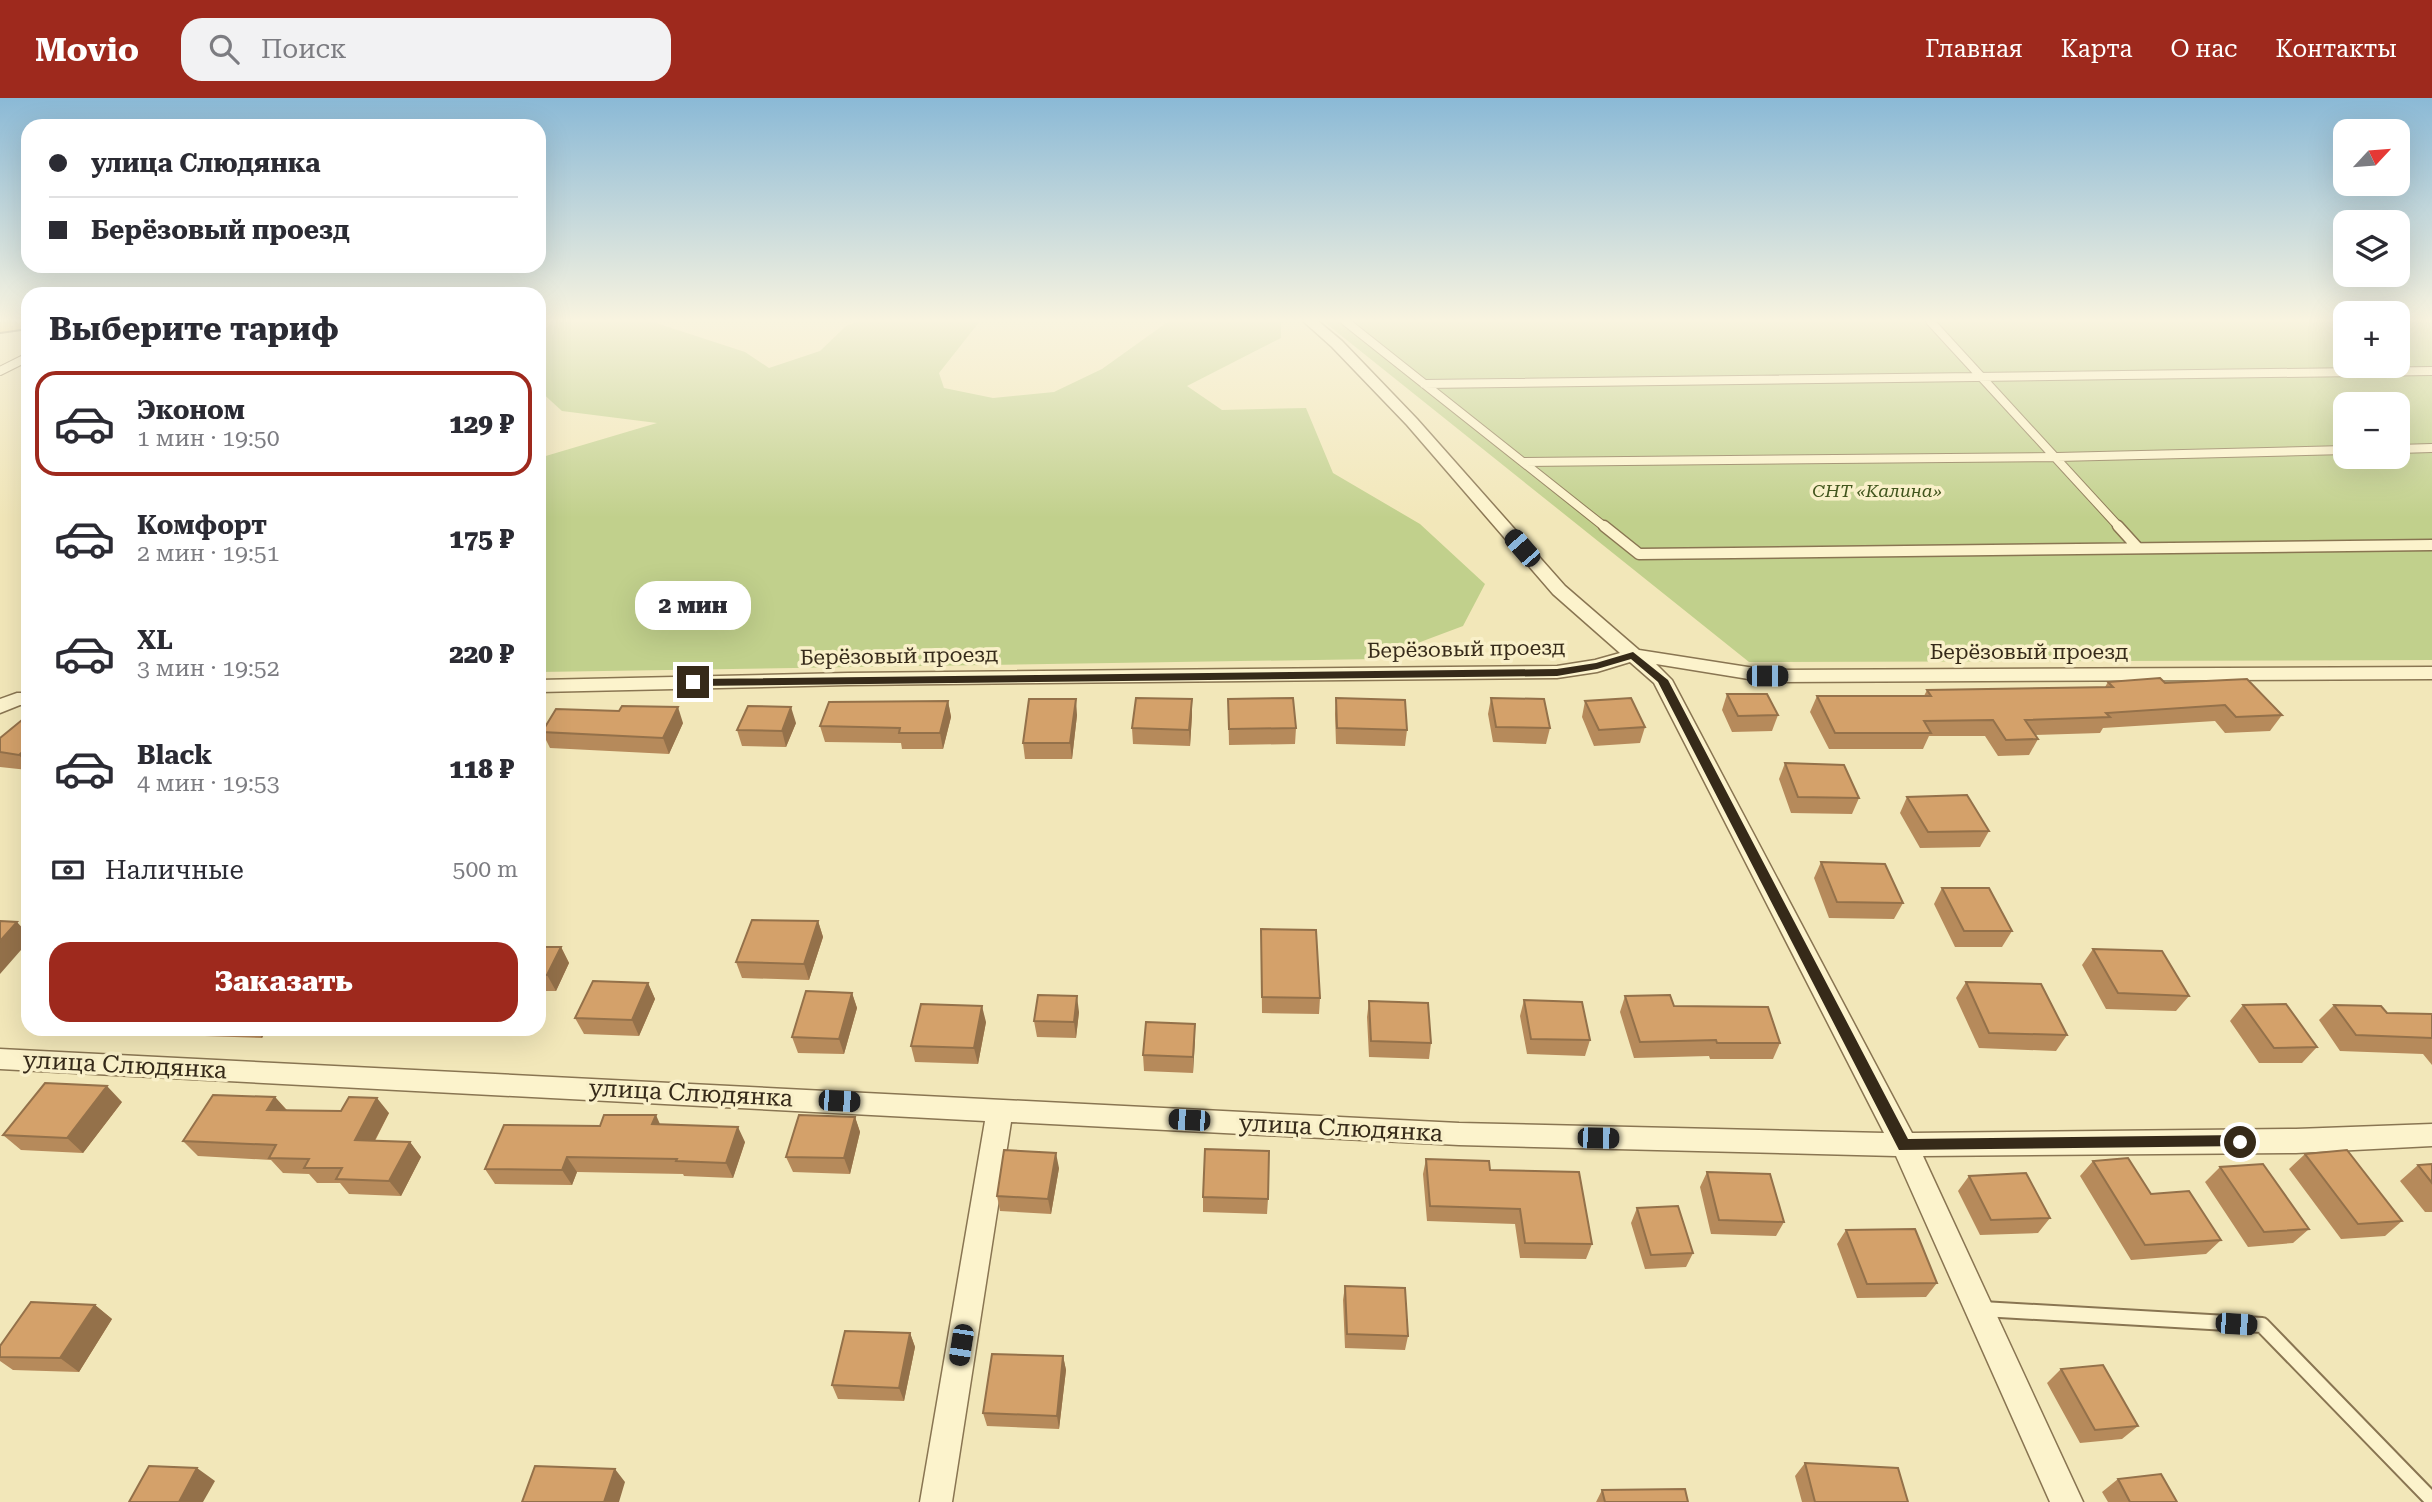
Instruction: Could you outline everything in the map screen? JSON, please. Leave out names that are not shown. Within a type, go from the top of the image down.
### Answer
[{"type":"street","points":[[1378,387],[1559,590],[1662,680],[1904,1145],[2067,1502]]},
{"type":"street","name":"Берёзовый проезд","points":[[546,686],[834,679],[1557,672],[1597,666],[1633,655],[1767,676],[2432,673]]},
{"type":"street","points":[[0,707],[21,699]]},
{"type":"street","name":"улица Слюдянка","points":[[0,1059],[1459,1135],[1904,1145],[2296,1141],[2432,1135]]},
{"type":"street","points":[[936,1502],[1000,1110]]},
{"type":"lane","points":[[1427,387],[1639,554],[2432,545]]},
{"type":"lane","points":[[1991,387],[2138,548]]},
{"type":"lane","points":[[2410,449],[2432,448]]},
{"type":"lane","points":[[1522,462],[2057,457],[2333,450]]},
{"type":"lane","points":[[1979,1309],[2262,1325],[2432,1500]]},
{"type":"green space","points":[[546,387],[944,387],[993,398],[1054,392],[1065,387],[1188,387],[1222,410],[1306,408],[1333,473],[1420,524],[1485,584],[1463,626],[1375,659],[546,672],[546,456],[657,423],[562,411],[546,396]]},
{"type":"green space","name":"СНТ «Калина»","points":[[1405,387],[2432,387],[2432,660],[1749,662]]},
{"type":"building","points":[[2160,678],[2165,683],[2247,679],[2282,715],[2236,717],[2225,705],[2106,713],[2110,717],[2025,720],[2038,739],[2006,740],[1993,720],[1924,721],[1931,733],[1835,733],[1817,696],[1931,696],[1927,690],[2113,687],[2108,682]]},
{"type":"building","points":[[1727,694],[1767,694],[1778,715],[1738,716]]},
{"type":"building","points":[[1136,698],[1192,699],[1189,730],[1132,728]]},
{"type":"building","points":[[1293,698],[1296,728],[1229,729],[1228,699]]},
{"type":"building","points":[[1336,698],[1405,700],[1407,730],[1337,728]]},
{"type":"building","points":[[1491,698],[1544,699],[1550,728],[1496,727]]},
{"type":"building","points":[[1631,698],[1645,727],[1599,730],[1585,701]]},
{"type":"building","points":[[1029,699],[1076,699],[1070,743],[1023,743]]},
{"type":"building","points":[[948,701],[940,733],[899,733],[900,728],[820,726],[829,702]]},
{"type":"building","points":[[622,706],[678,707],[663,738],[546,732],[546,725],[556,709],[619,711]]},
{"type":"building","points":[[748,706],[791,707],[782,731],[737,730]]},
{"type":"building","points":[[21,721],[19,755],[0,752],[0,738]]},
{"type":"building","points":[[1785,763],[1844,765],[1859,798],[1798,797]]},
{"type":"building","points":[[1967,795],[1989,831],[1928,832],[1907,797]]},
{"type":"building","points":[[1821,862],[1885,864],[1903,903],[1837,902]]},
{"type":"building","points":[[1942,888],[1989,888],[2012,931],[1964,931]]},
{"type":"building","points":[[752,920],[818,921],[804,964],[736,962]]},
{"type":"building","points":[[0,921],[17,922],[0,941]]},
{"type":"building","points":[[1261,929],[1316,930],[1320,998],[1262,997]]},
{"type":"building","points":[[546,947],[561,947],[547,975]]},
{"type":"building","points":[[2093,949],[2162,951],[2189,996],[2118,993]]},
{"type":"building","points":[[593,981],[648,983],[632,1020],[575,1018]]},
{"type":"building","points":[[1966,982],[2041,984],[2067,1035],[1989,1033]]},
{"type":"building","points":[[806,991],[852,993],[839,1039],[792,1037]]},
{"type":"building","points":[[1038,995],[1077,996],[1074,1022],[1034,1021]]},
{"type":"building","points":[[1670,995],[1674,1006],[1768,1007],[1780,1043],[1717,1043],[1716,1040],[1640,1042],[1625,996]]},
{"type":"building","points":[[1524,1000],[1582,1002],[1590,1040],[1531,1039]]},
{"type":"building","points":[[1369,1001],[1428,1003],[1431,1043],[1371,1041]]},
{"type":"building","points":[[921,1004],[982,1006],[974,1048],[911,1046]]},
{"type":"building","points":[[2286,1004],[2317,1047],[2274,1048],[2243,1005]]},
{"type":"building","points":[[2334,1005],[2381,1006],[2387,1013],[2432,1014],[2432,1038],[2356,1035]]},
{"type":"building","points":[[1146,1022],[1195,1024],[1193,1057],[1143,1055]]},
{"type":"building","points":[[45,1083],[107,1086],[67,1138],[3,1135]]},
{"type":"building","points":[[213,1095],[275,1097],[267,1110],[341,1111],[349,1097],[377,1098],[355,1140],[410,1142],[389,1181],[336,1179],[342,1168],[304,1168],[309,1159],[269,1158],[276,1145],[183,1141]]},
{"type":"building","points":[[604,1115],[656,1115],[652,1124],[738,1127],[726,1163],[676,1161],[677,1159],[567,1157],[562,1170],[485,1169],[504,1125],[600,1126]]},
{"type":"building","points":[[799,1115],[855,1117],[844,1158],[786,1157]]},
{"type":"building","points":[[1205,1149],[1269,1151],[1268,1199],[1203,1197]]},
{"type":"building","points":[[1004,1150],[1056,1153],[1048,1199],[997,1196]]},
{"type":"building","points":[[2347,1150],[2402,1221],[2358,1224],[2305,1154]]},
{"type":"building","points":[[2128,1158],[2151,1194],[2189,1191],[2221,1240],[2145,1245],[2093,1161]]},
{"type":"building","points":[[1426,1159],[1489,1161],[1490,1170],[1579,1172],[1592,1244],[1525,1243],[1520,1209],[1430,1206]]},
{"type":"building","points":[[2263,1164],[2309,1229],[2264,1232],[2220,1167]]},
{"type":"building","points":[[2432,1164],[2432,1183],[2418,1165]]},
{"type":"building","points":[[1707,1172],[1770,1174],[1784,1222],[1719,1220]]},
{"type":"building","points":[[2026,1173],[2050,1218],[1991,1220],[1969,1176]]},
{"type":"building","points":[[1678,1206],[1693,1253],[1651,1255],[1637,1208]]},
{"type":"building","points":[[1915,1229],[1937,1283],[1867,1284],[1846,1230]]},
{"type":"building","points":[[1345,1286],[1405,1288],[1408,1336],[1347,1334]]},
{"type":"building","points":[[31,1302],[95,1305],[60,1358],[0,1357],[0,1346]]},
{"type":"building","points":[[845,1331],[910,1333],[899,1388],[832,1385]]},
{"type":"building","points":[[992,1354],[1063,1356],[1057,1416],[983,1413]]},
{"type":"building","points":[[2103,1365],[2138,1426],[2095,1430],[2061,1369]]},
{"type":"building","points":[[1805,1463],[1898,1468],[1908,1502],[1815,1502]]},
{"type":"building","points":[[149,1466],[197,1468],[179,1502],[129,1502]]},
{"type":"building","points":[[535,1466],[615,1469],[604,1502],[522,1502]]},
{"type":"building","points":[[2161,1474],[2177,1502],[2130,1502],[2118,1479]]},
{"type":"building","points":[[1685,1489],[1688,1502],[1605,1502],[1602,1490]]},
{"type":"route","points":[[693,682],[1557,672],[1597,666],[1633,655],[1662,680],[1904,1145],[2240,1142]]}]
